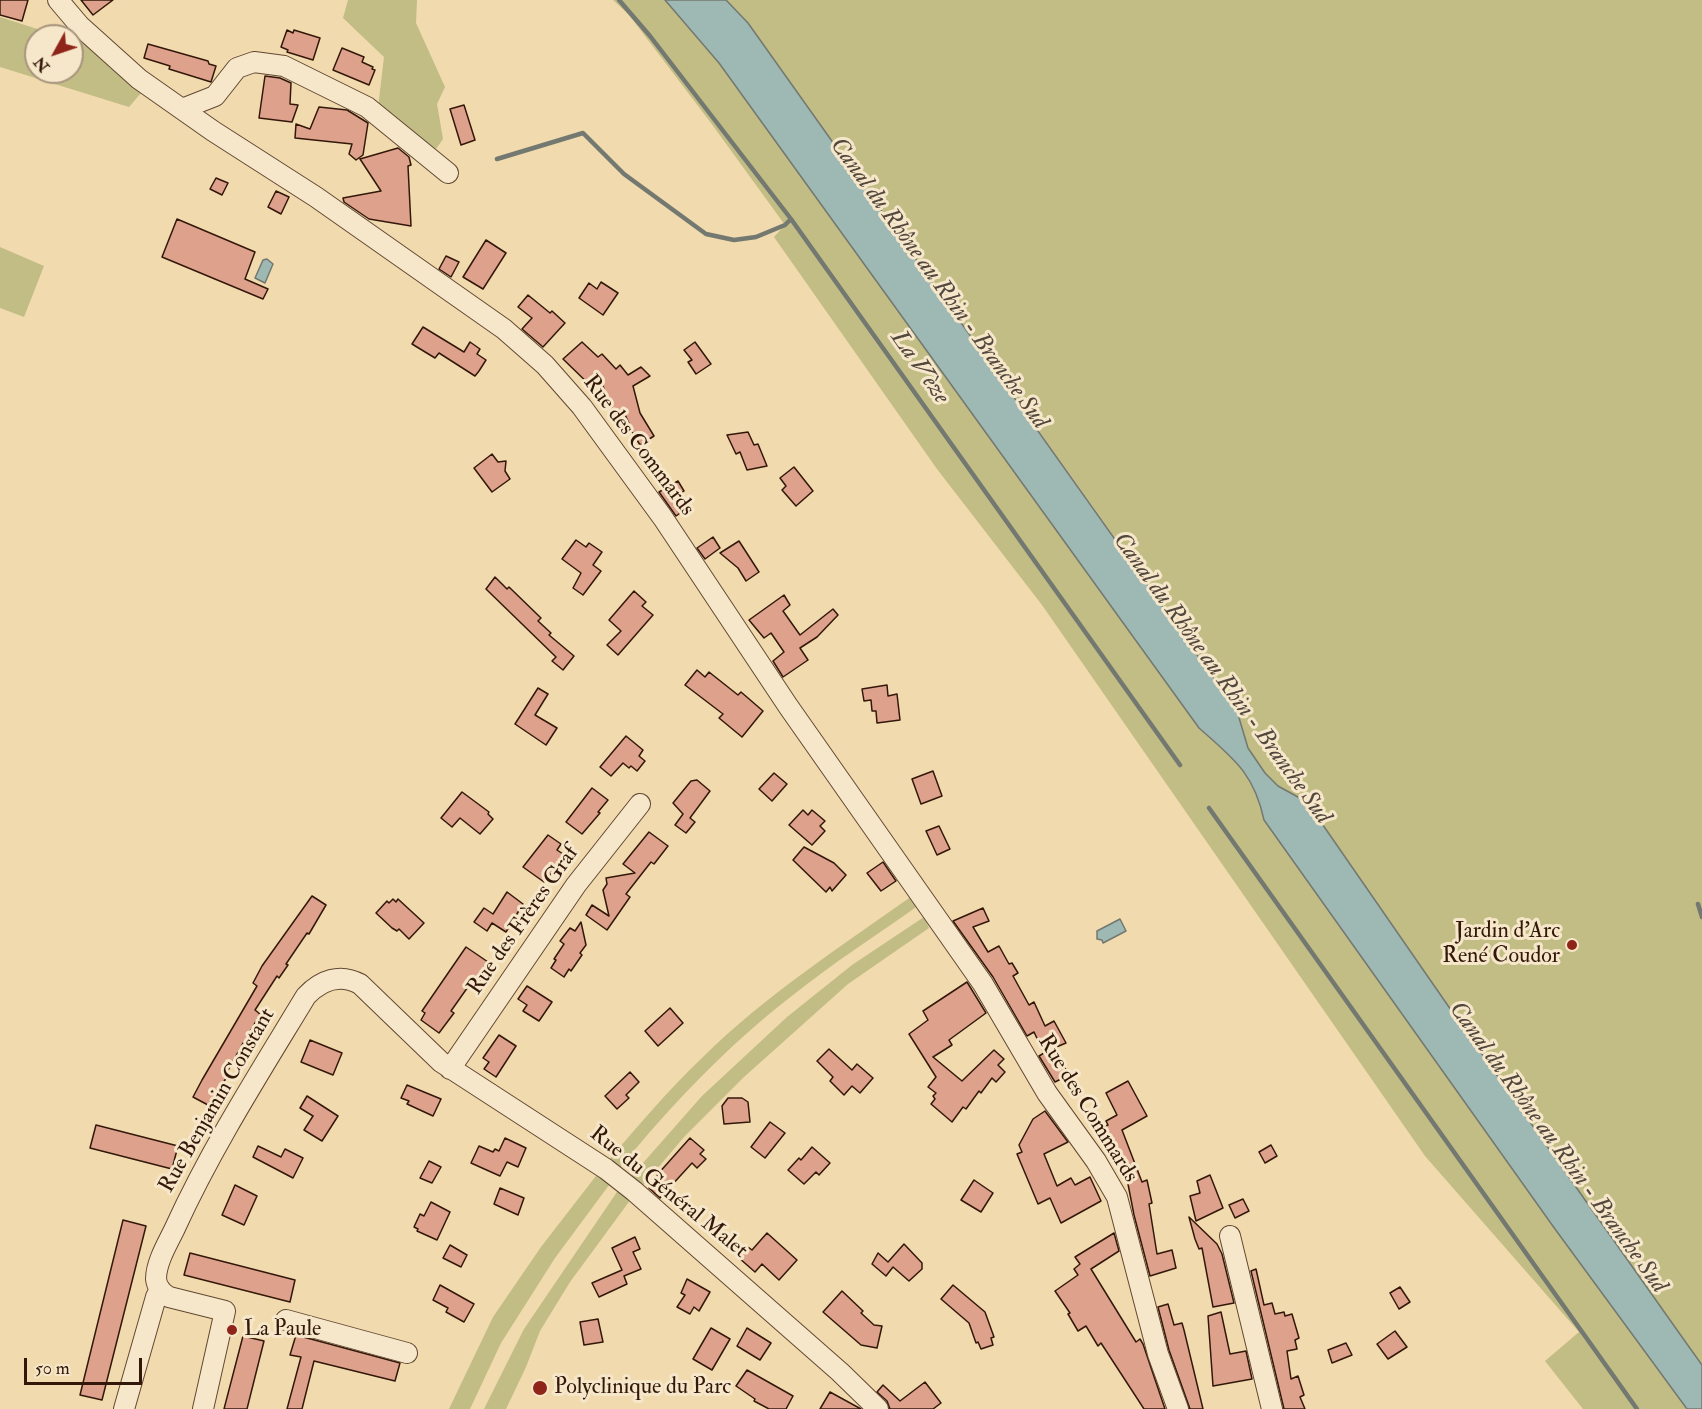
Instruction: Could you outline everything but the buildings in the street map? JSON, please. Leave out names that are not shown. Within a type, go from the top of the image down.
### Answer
[{"type":"street","name":"Rue des Commards","points":[[58,0],[80,26],[139,79],[213,131],[316,197],[504,329],[545,365],[582,406],[644,490],[797,719],[983,984],[1047,1093],[1108,1178],[1117,1197],[1158,1354],[1178,1409]]},
{"type":"street","points":[[182,109],[215,96],[237,68],[254,62],[284,66],[367,107],[448,173]]},
{"type":"street","points":[[213,131],[215,96]]},
{"type":"street","name":"Rue des Frères Graf","points":[[450,1069],[576,885],[640,804]]},
{"type":"street","name":"Rue Benjamin Constant","points":[[124,1409],[160,1289],[156,1280],[163,1253],[216,1146],[306,996],[316,986],[329,980],[341,978],[360,984]]},
{"type":"street","name":"Rue du Général Malet","points":[[360,984],[450,1069],[535,1121],[634,1191],[840,1371],[878,1409]]},
{"type":"street","points":[[1230,1236],[1272,1409]]},
{"type":"street","points":[[160,1289],[169,1297],[225,1311],[203,1409]]},
{"type":"street","points":[[286,1320],[407,1353]]},
{"type":"shaded area","points":[[348,0],[417,0],[416,23],[445,87],[437,104],[443,139],[436,149],[378,108],[384,57],[343,18]]},
{"type":"shaded area","points":[[613,0],[665,0],[719,63],[1199,728],[1241,768],[1254,790],[1264,820],[1555,1229],[1687,1409],[1583,1409],[1545,1361],[1579,1332],[1425,1156],[1042,605],[937,469],[774,237],[785,225],[629,15]]},
{"type":"shaded area","points":[[726,0],[1702,0],[1702,1365],[1307,802],[1278,786],[1265,773],[1248,748],[1237,711],[1190,643],[748,23]]},
{"type":"shaded area","points":[[0,17],[24,25],[24,74],[0,67]]},
{"type":"shaded area","points":[[84,44],[141,93],[129,107],[55,84],[84,84]]},
{"type":"shaded area","points":[[0,247],[44,266],[24,317],[0,308]]},
{"type":"shaded area","points":[[912,896],[919,905],[808,983],[723,1055],[679,1099],[619,1169],[608,1161],[678,1082],[727,1034],[804,972]]},
{"type":"shaded area","points":[[924,917],[929,928],[848,984],[744,1077],[684,1137],[640,1189],[628,1180],[702,1096],[787,1017],[852,965]]},
{"type":"shaded area","points":[[599,1172],[612,1181],[555,1258],[501,1343],[470,1409],[449,1409],[493,1317],[541,1247]]},
{"type":"shaded area","points":[[619,1189],[631,1199],[570,1282],[540,1331],[506,1409],[484,1409],[524,1329]]},
{"type":"water","points":[[665,0],[726,0],[748,23],[1237,711],[1248,748],[1265,773],[1278,786],[1307,802],[1702,1365],[1702,1409],[1687,1409],[1555,1229],[1264,820],[1260,804],[1248,778],[1232,758],[1199,728],[719,63]]},
{"type":"water","points":[[267,259],[273,264],[265,283],[255,278],[263,260]]},
{"type":"water","points":[[1120,919],[1126,931],[1103,943],[1102,940],[1097,939],[1097,931]]},
{"type":"waterway","name":"La Vèze","points":[[619,0],[650,36],[791,219],[1180,765]]},
{"type":"waterway","points":[[497,159],[583,133],[624,174],[706,234],[734,240],[756,237],[785,225],[791,219]]},
{"type":"waterway","points":[[1209,808],[1637,1409]]},
{"type":"waterway","points":[[1698,904],[1702,917]]},
{"type":"place","name":"Jardin d'Arc René Coudor","points":[[1572,945]]},
{"type":"place","name":"La Paule","points":[[232,1330]]},
{"type":"place","name":"Polyclinique du Parc","points":[[540,1388]]},
{"type":"water label","name":"Canal du Rhône au Rhin - Branche Sud","points":[[938,284]]},
{"type":"water label","name":"Canal du Rhône au Rhin - Branche Sud","points":[[1221,679]]},
{"type":"water label","name":"Canal du Rhône au Rhin - Branche Sud","points":[[1557,1148]]}]
